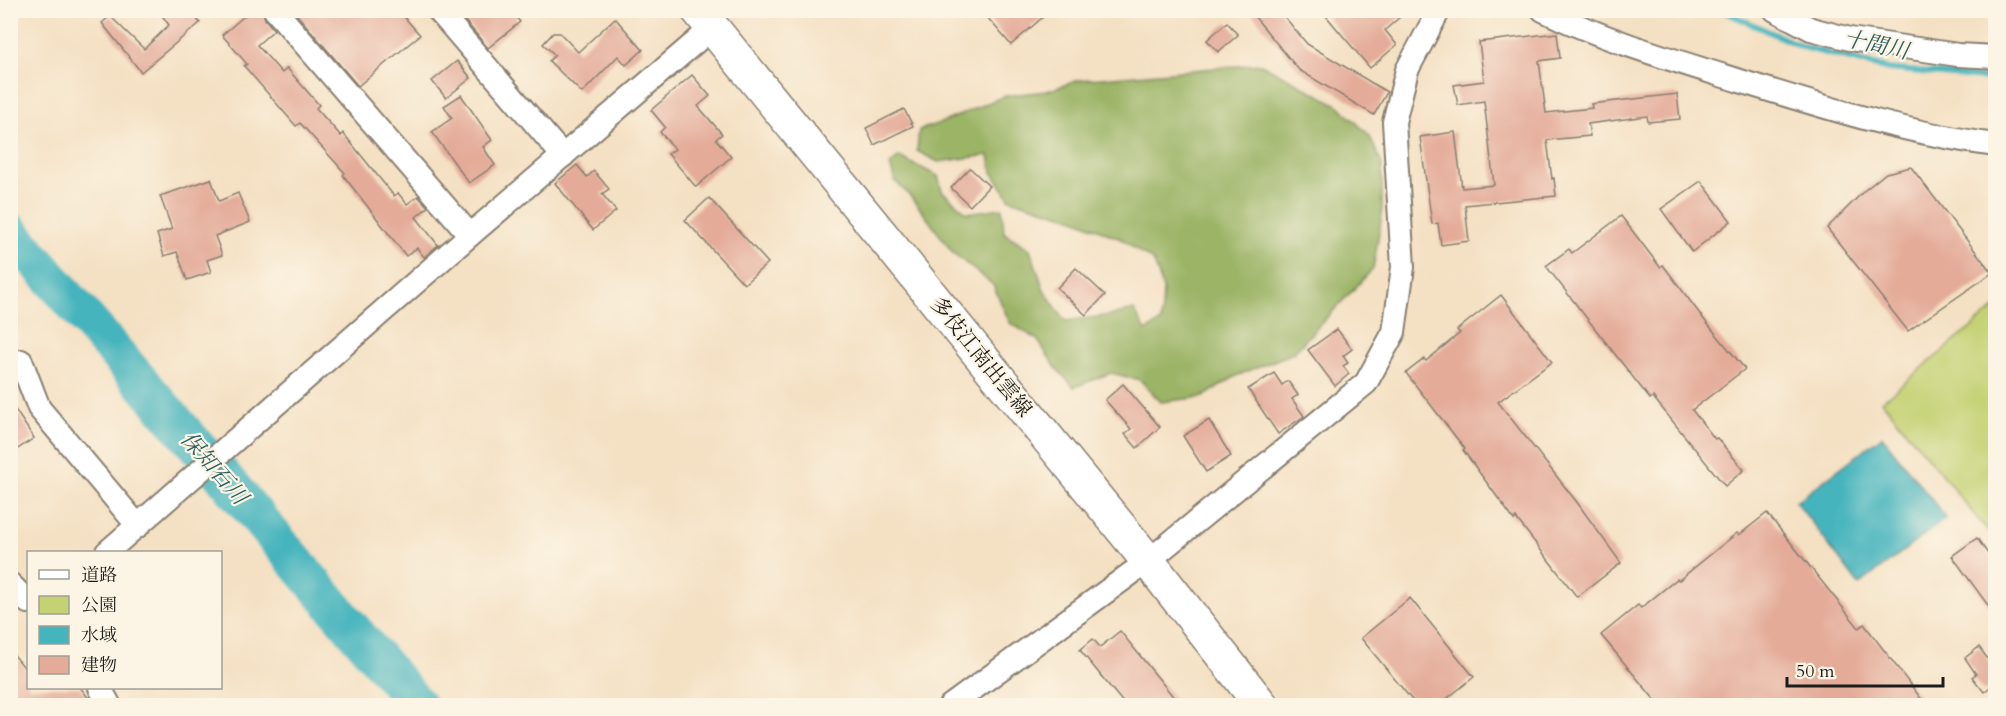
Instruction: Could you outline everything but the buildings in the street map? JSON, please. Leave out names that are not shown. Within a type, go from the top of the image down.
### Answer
[{"type":"main road","name":"多伎江南出雲線","points":[[705,19],[1148,561],[1262,705]]},
{"type":"street","points":[[274,10],[470,235]]},
{"type":"street","points":[[438,10],[563,156]]},
{"type":"street","points":[[950,705],[1148,561],[1366,383],[1394,332],[1403,267],[1394,122],[1407,70],[1439,10]]},
{"type":"street","points":[[1543,10],[1574,25],[1653,55],[1816,105],[1893,126],[1995,145]]},
{"type":"street","points":[[1775,10],[1811,28],[1850,39],[1958,55],[1995,57]]},
{"type":"street","points":[[108,551],[563,156],[705,19]]},
{"type":"street","points":[[10,364],[21,361],[39,408],[138,526]]},
{"type":"street","points":[[10,584],[27,601]]},
{"type":"street","points":[[101,689],[110,705]]},
{"type":"green space","points":[[1261,64],[1338,105],[1369,135],[1382,164],[1382,215],[1373,269],[1293,353],[1236,376],[1203,397],[1161,402],[1140,380],[1111,373],[1074,387],[1056,368],[1037,339],[1010,323],[993,285],[953,253],[913,199],[895,181],[890,165],[899,157],[938,176],[942,191],[967,213],[1002,208],[1004,233],[1030,249],[1044,290],[1065,321],[1134,310],[1146,331],[1161,322],[1163,289],[1154,262],[1123,240],[1075,219],[1010,199],[992,172],[989,155],[938,162],[917,151],[919,130],[1004,96],[1047,91],[1079,80]]},
{"type":"green space","points":[[1995,308],[1995,540],[1882,401]]},
{"type":"water","points":[[1882,436],[1946,518],[1859,585],[1796,502]]},
{"type":"waterway","name":"十間川","points":[[1721,10],[1803,47],[1889,69],[1996,79]]},
{"type":"waterway","name":"保知石川","points":[[10,231],[418,706]]}]
